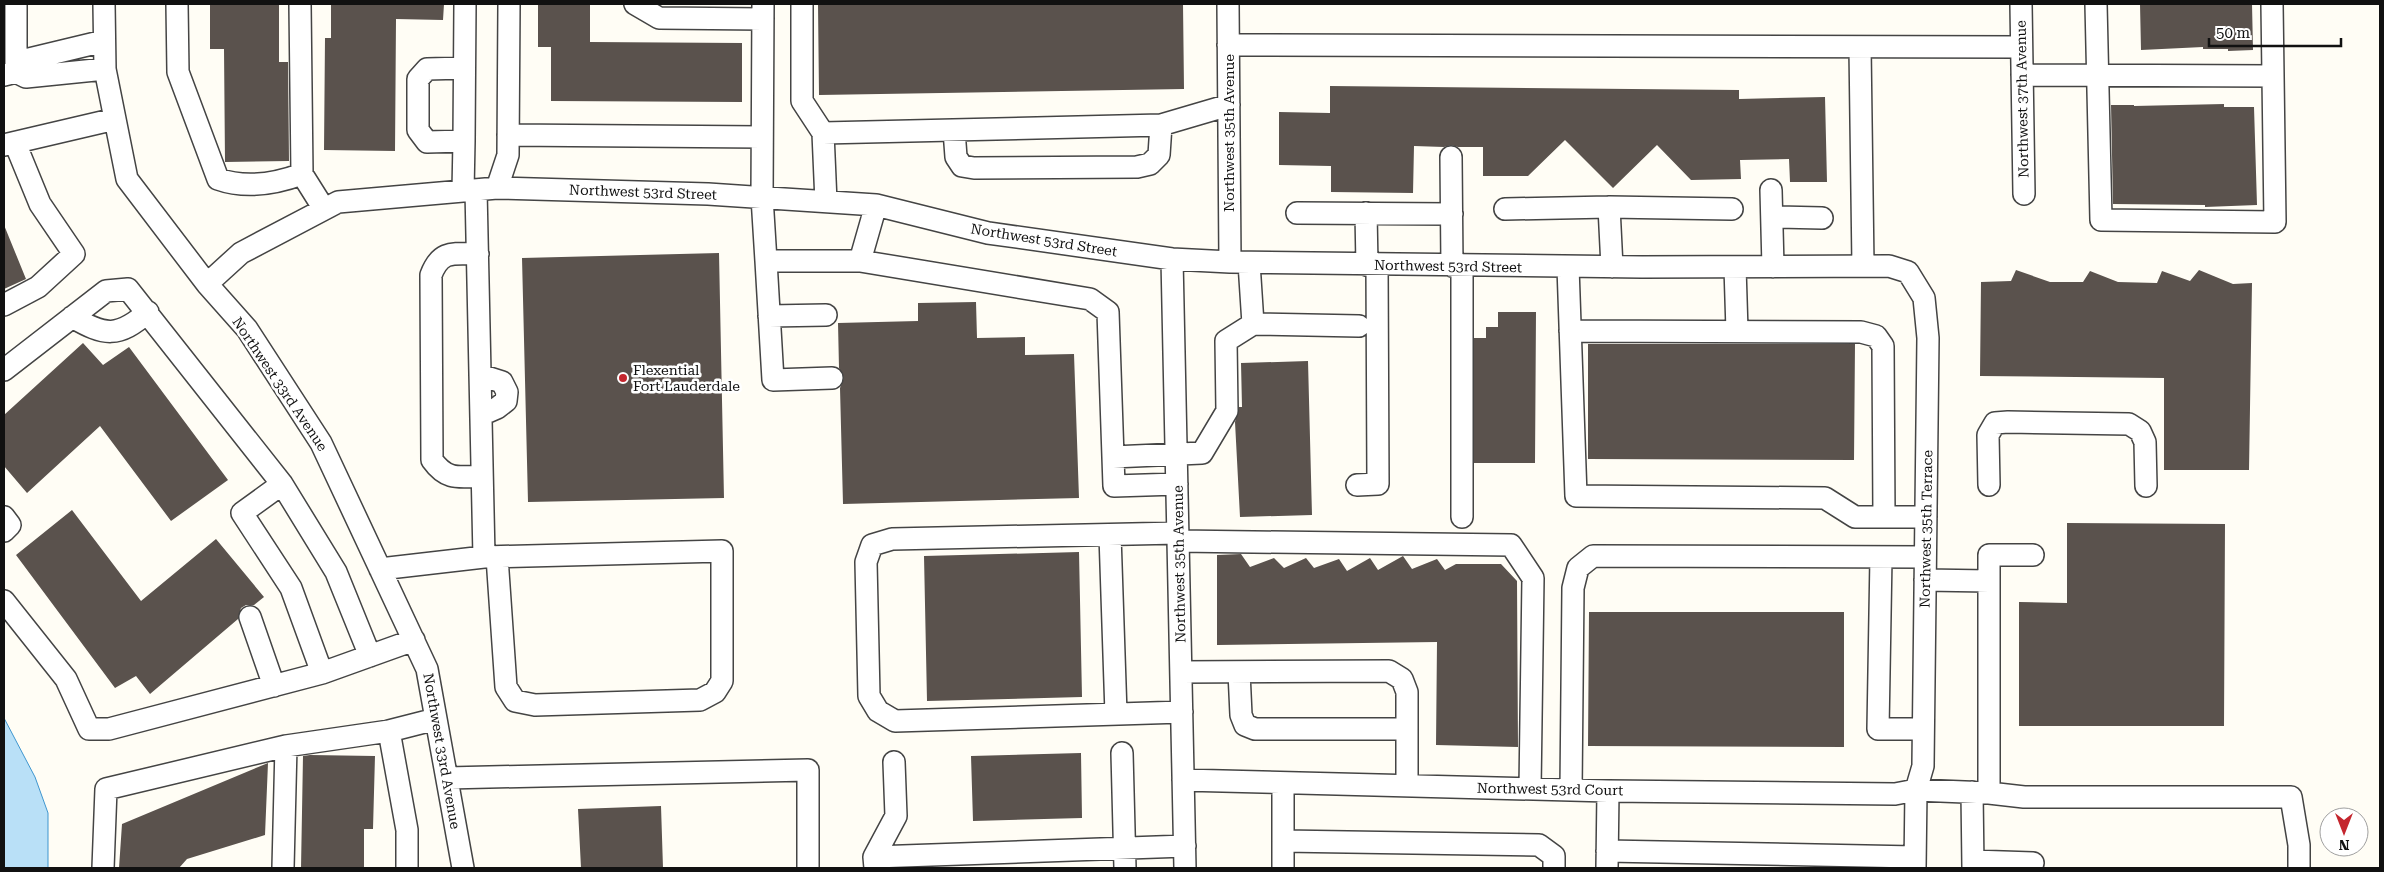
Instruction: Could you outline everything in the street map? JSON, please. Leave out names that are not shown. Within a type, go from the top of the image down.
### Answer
[{"type":"street","points":[[10,73],[16,4]]},
{"type":"street","name":"Northwest 33rd Avenue","points":[[104,4],[104,69],[127,180],[207,284],[247,329],[321,442],[427,669],[463,868]]},
{"type":"street","points":[[176,4],[178,72],[218,179],[235,185],[278,183],[302,174]]},
{"type":"street","points":[[300,4],[302,174],[324,209]]},
{"type":"street","points":[[380,569],[491,557],[722,551],[722,681],[715,692],[700,700],[535,705],[515,701],[506,687],[491,557],[482,476],[481,415],[497,408],[506,400],[507,392],[502,382],[480,375],[478,254],[464,141],[465,4]]},
{"type":"street","points":[[497,188],[508,145],[508,4]]},
{"type":"street","points":[[635,4],[659,18],[763,11],[762,197],[773,380],[832,378]]},
{"type":"street","points":[[802,4],[802,101],[823,133],[826,202]]},
{"type":"street","name":"Northwest 35th Avenue","points":[[1228,4],[1229,105],[1240,263],[1253,324]]},
{"type":"street","name":"Northwest 37th Avenue","points":[[2021,4],[2024,194]]},
{"type":"street","points":[[2096,4],[2101,220],[2275,222],[2272,4]]},
{"type":"street","points":[[10,73],[25,60],[104,41]]},
{"type":"street","points":[[1228,45],[2022,47]]},
{"type":"street","points":[[1860,47],[1863,266]]},
{"type":"street","points":[[464,68],[426,69],[418,79],[418,130],[427,142],[464,141]]},
{"type":"street","points":[[10,73],[26,77],[104,69]]},
{"type":"street","points":[[2022,75],[2273,76]]},
{"type":"street","points":[[823,133],[1161,125],[1229,105]]},
{"type":"street","points":[[4,305],[38,287],[74,254],[40,204],[9,144],[115,119]]},
{"type":"street","points":[[954,130],[956,156],[962,166],[974,168],[1137,167],[1150,164],[1159,155],[1161,125]]},
{"type":"street","points":[[508,145],[762,137]]},
{"type":"street","points":[[508,145],[530,189]]},
{"type":"street","points":[[1451,157],[1452,214],[1457,266],[1462,517]]},
{"type":"street","name":"Northwest 53rd Street","points":[[207,284],[241,253],[338,202],[497,188],[762,197],[876,205],[988,233],[1172,259],[1240,263],[1457,266],[1889,266],[1908,272]]},
{"type":"street","points":[[1770,190],[1774,267]]},
{"type":"street","points":[[860,261],[876,205]]},
{"type":"street","points":[[1609,207],[1612,267]]},
{"type":"street","points":[[1505,209],[1609,207],[1732,210]]},
{"type":"street","points":[[1297,213],[1452,214]]},
{"type":"street","points":[[1357,485],[1378,484],[1372,265],[1366,213]]},
{"type":"street","points":[[1772,216],[1822,218]]},
{"type":"street","points":[[478,254],[446,254],[436,262],[431,275],[432,460],[439,470],[450,477],[482,476]]},
{"type":"street","name":"Northwest 35th Avenue","points":[[1172,259],[1185,868]]},
{"type":"street","points":[[766,261],[860,261],[1090,299],[1108,312],[1114,486],[1177,484]]},
{"type":"street","points":[[1568,267],[1576,496],[1825,498],[1855,517],[1926,517]]},
{"type":"street","points":[[1735,267],[1737,332]]},
{"type":"street","name":"Northwest 35th Terrace","points":[[1908,272],[1924,298],[1928,338],[1923,729],[1922,766],[1916,790],[1915,862]]},
{"type":"street","points":[[4,370],[106,291],[128,289],[282,484],[336,572],[370,656]]},
{"type":"street","points":[[72,317],[93,329],[118,332],[131,326],[148,312]]},
{"type":"street","points":[[769,316],[826,315]]},
{"type":"street","points":[[1113,457],[1202,452],[1227,411],[1226,342],[1253,324],[1360,326]]},
{"type":"street","points":[[1570,331],[1861,332],[1876,336],[1883,346],[1884,517]]},
{"type":"street","points":[[1988,486],[1988,435],[1995,423],[2008,422],[2129,424],[2140,430],[2145,442],[2146,486]]},
{"type":"street","points":[[282,484],[242,513],[291,588],[322,673]]},
{"type":"street","points":[[4,517],[10,526],[4,531]]},
{"type":"street","points":[[1110,535],[1116,714]]},
{"type":"street","points":[[1182,712],[895,721],[878,711],[869,696],[866,562],[872,545],[892,539],[1110,535],[1511,545],[1533,578],[1530,789]]},
{"type":"street","points":[[2033,554],[1988,554],[1981,792],[1973,865],[2033,863]]},
{"type":"street","points":[[1571,790],[1573,588],[1578,568],[1593,556],[1925,558]]},
{"type":"street","points":[[1881,558],[1878,729],[1923,729]]},
{"type":"street","points":[[1925,580],[1988,581]]},
{"type":"street","points":[[4,601],[66,679],[90,729],[108,730],[322,673],[414,640]]},
{"type":"street","points":[[250,617],[274,686]]},
{"type":"street","points":[[1181,672],[1389,671],[1402,679],[1408,692],[1407,786]]},
{"type":"street","points":[[1239,672],[1241,715],[1245,725],[1255,730],[1408,730]]},
{"type":"street","points":[[103,868],[106,789],[286,746],[389,731],[436,720]]},
{"type":"street","points":[[389,731],[407,830],[407,868]]},
{"type":"street","points":[[283,868],[286,746]]},
{"type":"street","points":[[1122,753],[1125,858]]},
{"type":"street","points":[[894,762],[896,816],[875,863],[1125,858],[1185,846]]},
{"type":"street","points":[[447,778],[808,770],[808,868]]},
{"type":"street","name":"Northwest 53rd Court","points":[[1183,780],[1608,791],[1896,794],[1916,790],[1981,792],[2024,797],[2291,797],[2299,845],[2299,868]]},
{"type":"street","points":[[1283,783],[1283,868]]},
{"type":"street","points":[[1608,791],[1607,860],[1915,862]]},
{"type":"street","points":[[1283,841],[1539,845],[1554,856],[1554,868]]},
{"type":"water","points":[[4,718],[35,777],[48,813],[48,868],[4,868]]},
{"type":"building","points":[[210,4],[279,4],[279,62],[288,62],[289,161],[225,162],[224,49],[210,49]]},
{"type":"building","points":[[331,4],[444,4],[443,20],[396,19],[395,151],[324,150],[325,38],[331,38]]},
{"type":"building","points":[[538,4],[590,4],[590,42],[742,43],[742,102],[551,101],[551,47],[538,47]]},
{"type":"building","points":[[818,4],[1183,4],[1184,89],[819,95]]},
{"type":"building","points":[[2140,4],[2252,4],[2253,50],[2228,51],[2228,49],[2203,49],[2203,47],[2141,50]]},
{"type":"building","points":[[1330,86],[1739,90],[1739,99],[1825,97],[1827,182],[1790,182],[1789,159],[1740,160],[1741,179],[1691,180],[1657,145],[1613,188],[1565,140],[1528,176],[1483,176],[1483,147],[1458,147],[1451,145],[1444,147],[1414,146],[1413,193],[1331,192],[1331,166],[1279,165],[1279,112],[1330,113]]},
{"type":"building","points":[[2224,104],[2224,107],[2254,107],[2257,205],[2205,207],[2205,205],[2113,204],[2111,105]]},
{"type":"building","points":[[4,225],[26,279],[4,289]]},
{"type":"building","name":"Flexential Fort Lauderdale","points":[[719,253],[724,498],[528,502],[522,258]]},
{"type":"building","points":[[2016,270],[2050,282],[2083,282],[2090,271],[2118,282],[2157,283],[2162,271],[2190,281],[2199,270],[2233,284],[2252,283],[2249,470],[2164,470],[2164,378],[1980,376],[1981,282],[2011,281]]},
{"type":"building","points":[[976,302],[977,338],[1025,337],[1025,355],[1074,354],[1079,498],[843,504],[840,388],[844,378],[839,368],[838,323],[918,321],[918,303]]},
{"type":"building","points":[[1498,312],[1536,312],[1535,463],[1474,463],[1474,338],[1486,338],[1486,327],[1498,327]]},
{"type":"building","points":[[83,343],[103,365],[129,347],[228,480],[171,521],[100,426],[27,493],[4,466],[4,415]]},
{"type":"building","points":[[1588,344],[1855,344],[1854,460],[1588,459]]},
{"type":"building","points":[[1308,361],[1312,515],[1240,517],[1235,422],[1239,407],[1242,407],[1241,363]]},
{"type":"building","points":[[72,510],[141,601],[216,539],[264,597],[254,605],[246,605],[241,608],[238,619],[150,694],[136,676],[115,688],[16,555]]},
{"type":"building","points":[[2067,523],[2225,524],[2224,726],[2019,726],[2019,602],[2067,603]]},
{"type":"building","points":[[1079,552],[1082,697],[927,701],[924,556]]},
{"type":"building","points":[[1241,554],[1250,567],[1274,558],[1284,568],[1306,558],[1314,568],[1339,559],[1347,571],[1370,558],[1378,570],[1403,556],[1412,569],[1437,559],[1445,570],[1456,564],[1501,564],[1517,581],[1518,747],[1436,745],[1437,642],[1217,645],[1217,555]]},
{"type":"building","points":[[1589,612],[1844,612],[1844,747],[1588,746]]},
{"type":"building","points":[[1081,753],[1082,818],[973,821],[971,756]]},
{"type":"building","points":[[303,756],[375,756],[373,829],[364,829],[364,868],[301,868]]},
{"type":"building","points":[[268,763],[265,835],[187,859],[179,868],[119,868],[122,824]]},
{"type":"building","points":[[661,806],[663,868],[581,868],[578,809]]},
{"type":"place","name":"Flexential Fort Lauderdale","points":[[623,378]]}]
